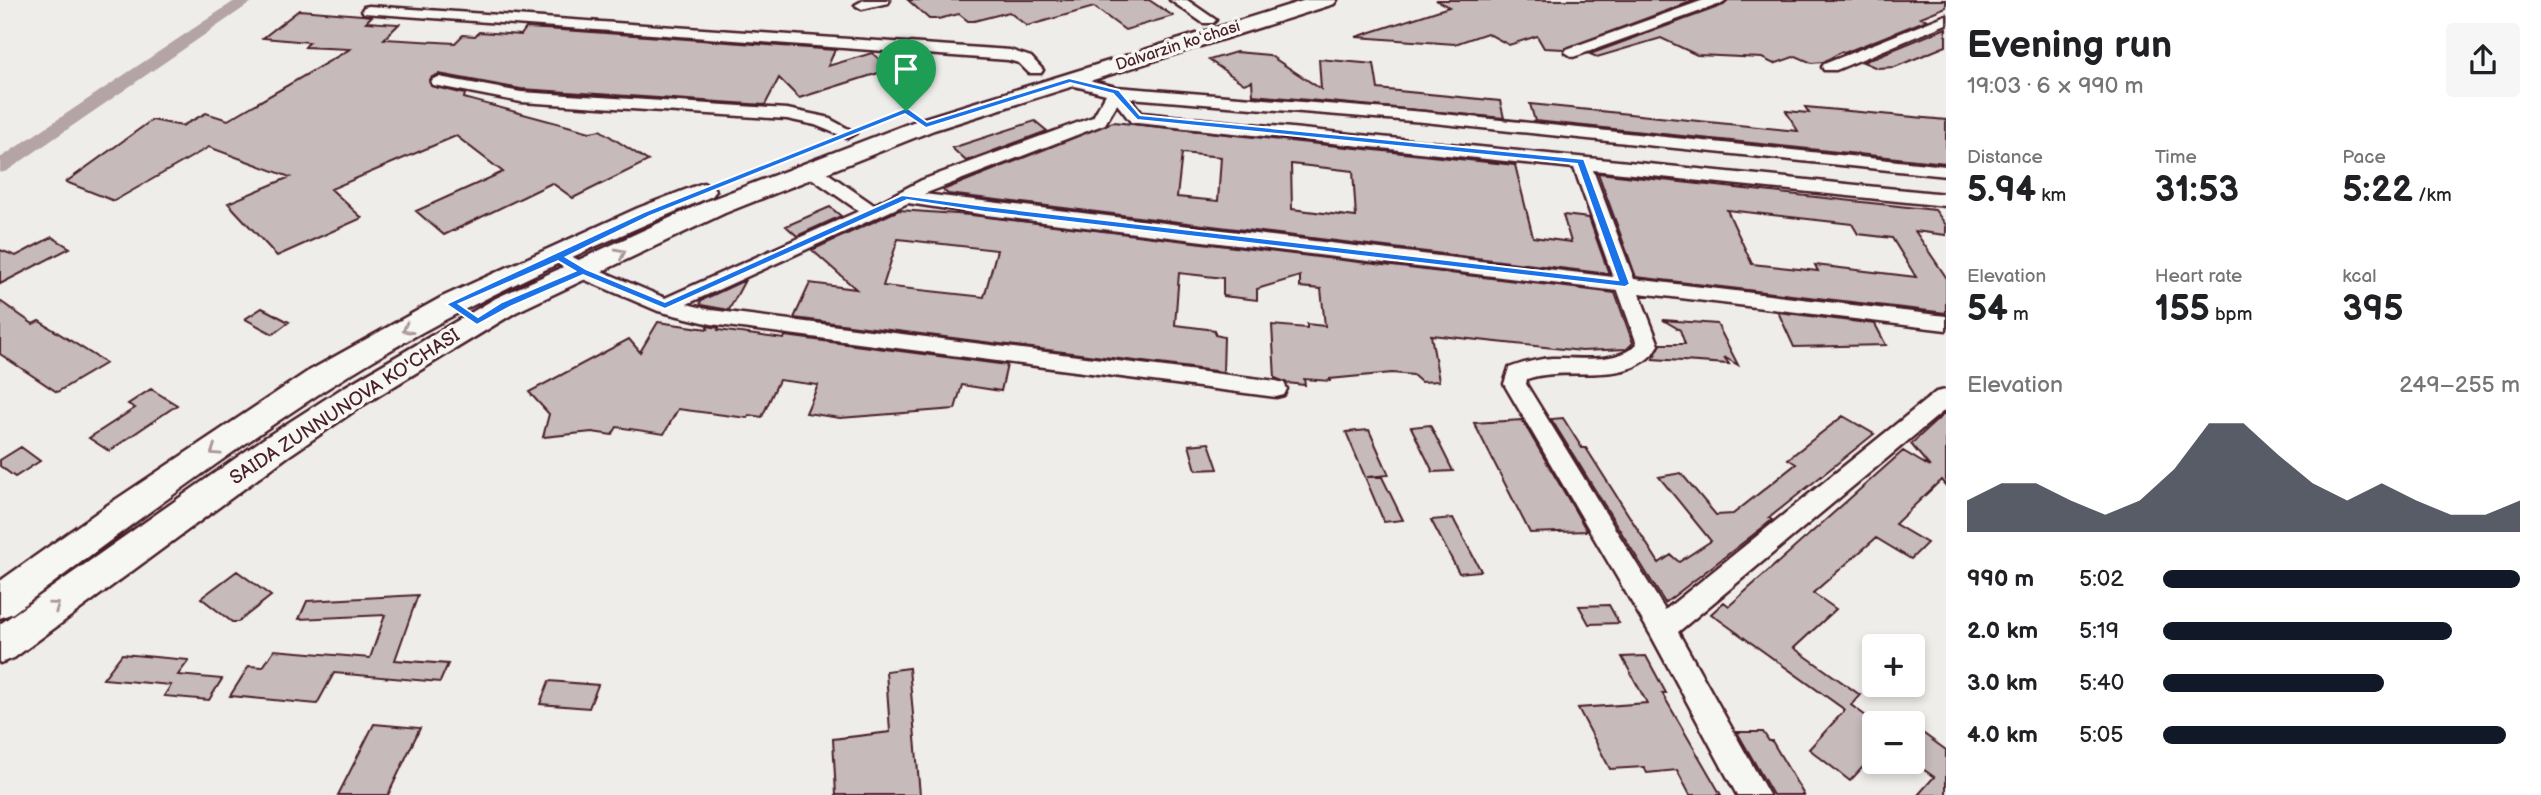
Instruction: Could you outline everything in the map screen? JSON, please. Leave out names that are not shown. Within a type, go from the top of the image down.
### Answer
[{"type":"main road","name":"Dalvarzin koʻchasi","points":[[1035,70],[1275,0]]},
{"type":"main road","name":"Dalvarzin koʻchasi","points":[[1069,80],[1327,0]]},
{"type":"main road","name":"SAIDA ZUNNUNOVA KO'CHASI","points":[[0,602],[121,514],[318,380],[452,304],[570,264],[716,207],[810,169],[916,118],[1035,70]]},
{"type":"main road","name":"SAIDA ZUNNUNOVA KO'CHASI","points":[[0,646],[275,448],[352,397],[477,322],[647,214],[847,133],[1069,80]]},
{"type":"main road","points":[[452,304],[477,322]]},
{"type":"street","points":[[862,5],[883,0]]},
{"type":"street","points":[[1177,0],[1208,20]]},
{"type":"street","points":[[1573,52],[1718,0]]},
{"type":"street","points":[[369,10],[1010,55],[1025,60],[1035,70]]},
{"type":"street","points":[[1830,68],[1946,19]]},
{"type":"street","points":[[1069,80],[1116,92],[1423,117],[1946,171]]},
{"type":"street","points":[[439,82],[521,97],[787,114],[820,121],[847,133]]},
{"type":"street","points":[[1116,92],[1137,118],[1946,200]]},
{"type":"street","points":[[665,306],[906,197],[928,184],[1099,120],[1116,92]]},
{"type":"street","points":[[1581,161],[1648,345],[1641,357],[1624,363],[1530,367],[1517,374],[1515,384],[1662,629],[1754,795]]},
{"type":"street","points":[[810,169],[872,212]]},
{"type":"street","points":[[906,197],[985,209],[1946,323]]},
{"type":"street","points":[[570,264],[665,306],[711,317],[1276,390]]},
{"type":"street","points":[[1662,629],[1944,398]]},
{"type":"building","points":[[908,0],[1149,0],[1173,16],[1125,30],[1094,7],[1027,26],[1009,12],[974,21],[968,21],[959,14],[929,19]]},
{"type":"building","points":[[1436,0],[1696,0],[1564,49],[1544,48],[1537,36],[1509,45],[1487,33],[1455,44],[1356,37],[1449,7]]},
{"type":"building","points":[[1728,0],[1946,0],[1946,7],[1921,17],[1927,20],[1841,52],[1823,62],[1812,63],[1796,56],[1774,64],[1762,58],[1697,55],[1661,38],[1597,57],[1590,54],[1724,5]]},
{"type":"building","points":[[299,10],[372,16],[366,22],[399,24],[384,39],[455,43],[463,35],[475,36],[479,32],[521,35],[526,28],[578,31],[835,50],[828,66],[872,53],[891,69],[799,98],[779,78],[765,105],[521,89],[439,74],[429,81],[431,86],[465,94],[464,98],[590,132],[600,130],[648,161],[573,198],[552,183],[444,235],[416,211],[503,172],[456,136],[331,189],[362,218],[277,256],[228,203],[290,177],[209,147],[114,201],[66,182],[152,120],[182,126],[206,113],[228,120],[350,49],[305,47],[309,42],[263,38]]},
{"type":"building","points":[[1946,28],[1946,46],[1895,67],[1877,68],[1863,62]]},
{"type":"building","points":[[1236,52],[1269,55],[1321,89],[1319,59],[1374,64],[1378,89],[1500,101],[1504,118],[1253,95],[1252,81],[1244,84],[1209,60]]},
{"type":"building","points":[[1530,104],[1798,131],[1786,111],[1809,113],[1805,107],[1946,120],[1946,163],[1535,121]]},
{"type":"building","points":[[1035,121],[1047,131],[966,161],[952,148]]},
{"type":"building","points":[[1113,122],[1515,165],[1533,237],[1571,242],[1563,215],[1589,218],[1609,274],[948,194],[943,190]],"holes":[[[1182,153],[1221,157],[1218,201],[1177,197]],[[1291,164],[1353,171],[1356,217],[1292,209]]]},
{"type":"building","points":[[1598,173],[1935,210],[1946,225],[1946,235],[1915,231],[1946,277],[1946,313],[1636,277]],"holes":[[[1727,210],[1852,224],[1858,234],[1892,238],[1916,277],[1815,265],[1818,271],[1752,264]]]},
{"type":"building","points":[[830,207],[841,216],[797,236],[786,226]]},
{"type":"building","points":[[899,210],[971,215],[1615,293],[1633,343],[1627,349],[1582,351],[1431,335],[1439,381],[1421,382],[1413,375],[1392,373],[1330,381],[1304,379],[1305,385],[1287,383],[1275,378],[1272,325],[1307,328],[1307,324],[1325,326],[1321,289],[1300,287],[1300,276],[1257,289],[1257,300],[1223,296],[1223,278],[1179,273],[1175,325],[1215,330],[1215,335],[1224,337],[1223,372],[794,318],[810,283],[856,289],[812,250]],"holes":[[[898,239],[997,250],[984,297],[883,286]]]},
{"type":"building","points":[[52,237],[70,248],[0,284],[0,250],[16,256]]},
{"type":"building","points":[[745,280],[729,310],[701,305],[700,301]]},
{"type":"building","points":[[0,301],[33,324],[39,321],[106,363],[57,392],[0,354]]},
{"type":"building","points":[[262,308],[289,322],[273,334],[245,319]]},
{"type":"building","points":[[1778,312],[1875,324],[1886,345],[1794,347]]},
{"type":"building","points":[[1663,320],[1717,324],[1738,365],[1724,357],[1729,364],[1653,359],[1661,344],[1685,344],[1680,330]]},
{"type":"building","points":[[658,322],[1007,365],[1001,391],[962,385],[955,409],[840,418],[806,413],[818,385],[779,380],[762,417],[749,415],[747,418],[678,409],[664,434],[617,427],[612,435],[592,432],[543,437],[549,414],[529,392],[629,339],[640,352]]},
{"type":"building","points":[[151,389],[177,405],[109,451],[89,438],[135,408],[128,404]]},
{"type":"building","points":[[1946,412],[1946,486],[1941,480],[1895,524],[1927,543],[1911,559],[1876,538],[1813,593],[1836,609],[1794,648],[1860,695],[1851,705],[1862,713],[1862,768],[1850,781],[1809,749],[1845,710],[1711,614],[1724,602],[1729,606],[1903,451],[1930,467],[1911,444]]},
{"type":"building","points":[[1843,416],[1874,434],[1769,518],[1772,520],[1665,603],[1551,419],[1563,418],[1582,448],[1586,448],[1659,563],[1671,555],[1679,562],[1711,541],[1659,477],[1681,473],[1716,515],[1733,514],[1796,464],[1788,459]]},
{"type":"building","points":[[1522,420],[1587,531],[1530,533],[1474,423]]},
{"type":"building","points":[[1430,425],[1453,471],[1433,472],[1411,427]]},
{"type":"building","points":[[1369,430],[1389,475],[1367,477],[1382,477],[1403,520],[1384,522],[1346,432]]},
{"type":"building","points":[[1209,443],[1218,469],[1196,470],[1189,445]]},
{"type":"building","points":[[21,447],[40,461],[15,477],[0,466],[0,460]]},
{"type":"building","points":[[1453,518],[1481,571],[1459,573],[1431,520]]},
{"type":"building","points":[[237,571],[271,596],[238,622],[232,622],[201,598]]},
{"type":"building","points":[[418,595],[395,660],[448,664],[440,682],[334,673],[317,704],[230,696],[249,666],[263,667],[274,650],[370,658],[385,615],[299,619],[307,601]]},
{"type":"building","points":[[1609,605],[1619,623],[1589,624],[1579,606]]},
{"type":"building","points":[[122,654],[189,660],[178,675],[222,679],[209,700],[164,696],[171,685],[103,679]]},
{"type":"building","points":[[1646,656],[1666,693],[1662,693],[1721,795],[1690,795],[1677,770],[1647,773],[1644,767],[1610,769],[1578,708],[1647,703],[1622,657]]},
{"type":"building","points":[[909,668],[920,795],[836,795],[833,739],[890,732],[886,671]]},
{"type":"building","points":[[549,681],[598,685],[589,708],[540,704]]},
{"type":"building","points":[[374,724],[420,728],[388,795],[338,795]]},
{"type":"building","points":[[1737,732],[1763,732],[1769,741],[1772,741],[1804,795],[1773,795]]},
{"type":"building","points":[[1925,735],[1946,750],[1946,795],[1918,795],[1934,777],[1925,771]]},
{"type":"waterway","points":[[0,167],[247,0]]},
{"type":"route","points":[[906,111],[647,214],[558,257],[583,271],[506,304],[477,322],[452,304],[558,257],[583,271],[665,306],[906,197],[985,209],[1625,284],[1581,161],[1137,118],[1116,92],[1069,80],[926,125],[906,111]]}]
